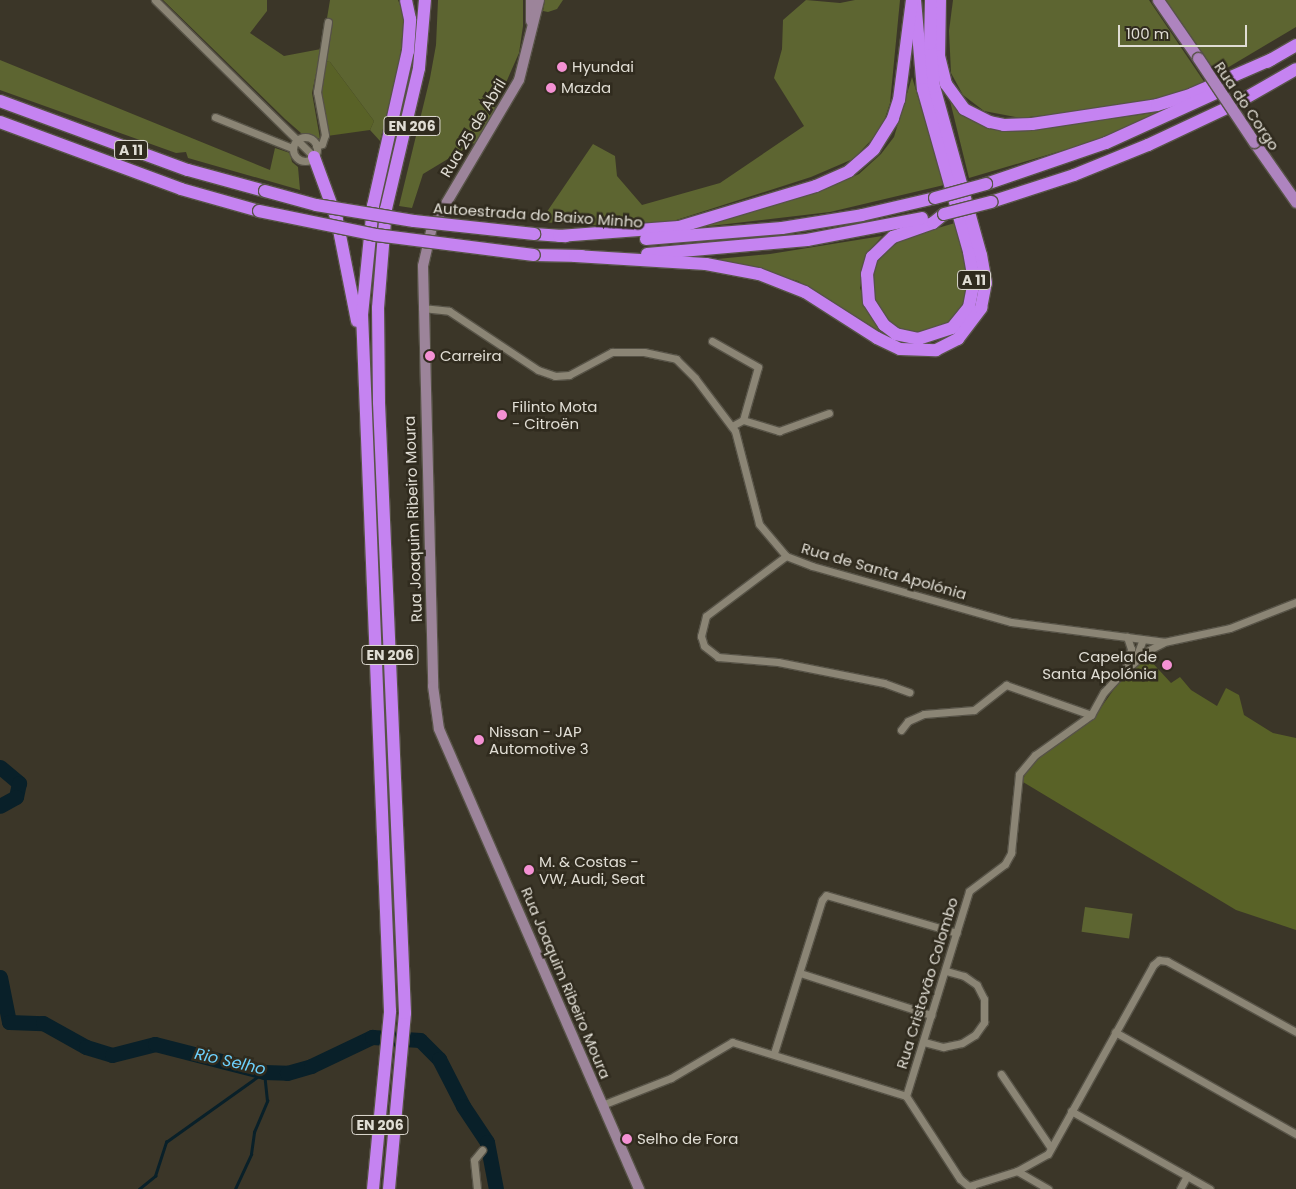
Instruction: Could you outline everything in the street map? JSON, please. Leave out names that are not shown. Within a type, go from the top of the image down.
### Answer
[{"type":"highway","name":"EN 206","points":[[373,1189],[388,1060],[390,1011],[362,351],[367,249],[373,206],[408,51],[410,19],[406,0]]},
{"type":"highway","points":[[367,249],[412,67],[417,0]]},
{"type":"highway","points":[[382,251],[386,210],[419,68],[425,0]]},
{"type":"highway","name":"EN 206","points":[[389,1189],[403,1062],[405,1013],[379,402],[382,251],[425,67],[432,0]]},
{"type":"highway","name":"A 11","points":[[914,0],[923,89],[970,252],[974,282],[968,307],[952,328],[920,339],[896,334],[874,314],[869,302],[867,274],[872,257],[893,237],[933,223],[944,214]]},
{"type":"highway","name":"A 11","points":[[559,236],[679,227],[816,186],[849,171],[874,150],[893,118],[899,100],[914,0]]},
{"type":"highway","points":[[575,256],[706,264],[759,274],[805,292],[877,338],[900,349],[936,350],[958,339],[981,308],[986,283],[981,255],[934,87],[930,44],[931,0]]},
{"type":"highway","points":[[940,0],[939,56],[946,84],[964,109],[990,122],[1032,124],[1148,107],[1192,94],[1272,59]]},
{"type":"highway","name":"Autoestrada do Baixo Minho","points":[[0,101],[188,170],[264,192],[324,206],[414,221],[534,234],[649,239],[757,232],[862,215],[986,184],[1048,165],[1138,130],[1222,90],[1296,45]]},
{"type":"highway","name":"Autoestrada do Baixo Minho","points":[[0,122],[181,189],[259,211],[403,240],[534,254],[575,256],[753,247],[835,236],[944,214],[991,202],[1074,175],[1148,145],[1234,104],[1296,69]]},
{"type":"highway","points":[[315,152],[337,220],[362,351]]},
{"type":"main road","name":"Rua 25 de Abril","points":[[531,0],[531,42]]},
{"type":"main road","name":"Rua 25 de Abril","points":[[423,312],[423,266],[432,227],[519,80],[531,42],[539,0]]},
{"type":"main road","name":"Rua do Corgo","points":[[1158,0],[1296,202]]},
{"type":"main road","name":"Rua Joaquim Ribeiro Moura","points":[[423,312],[433,686],[437,720],[639,1189]]},
{"type":"street","points":[[156,0],[298,139],[315,152]]},
{"type":"street","points":[[298,139],[292,148],[294,156],[300,161],[315,152],[322,144],[325,136],[317,92],[328,22]]},
{"type":"street","points":[[214,118],[292,148]]},
{"type":"street","points":[[298,139],[309,138],[315,152]]},
{"type":"street","name":"Rua de Santa Apolónia","points":[[423,312],[449,311],[538,370],[555,376],[569,375],[612,352],[670,356],[695,378],[732,426],[758,524],[786,556],[812,566],[1012,622],[1164,642],[1230,628],[1296,602]]},
{"type":"street","points":[[712,340],[758,367],[743,420],[732,426]]},
{"type":"street","points":[[743,420],[779,431],[829,413]]},
{"type":"street","points":[[786,556],[706,616],[700,636],[704,646],[718,657],[778,662],[884,683],[908,692]]},
{"type":"street","name":"Rua Cristovão Colombo","points":[[1124,671],[1131,649],[1127,637]]},
{"type":"street","name":"Rua Cristovão Colombo","points":[[906,1096],[946,971],[969,891],[1005,864],[1011,853],[1019,774],[1035,755],[1090,715],[1104,692],[1139,653],[1143,639]]},
{"type":"street","name":"Rua Cristovão Colombo","points":[[1124,671],[1146,651],[1164,642]]},
{"type":"street","points":[[901,730],[908,721],[924,714],[974,710],[1006,685],[1090,715]]},
{"type":"street","points":[[774,1053],[822,900],[826,895],[957,932]]},
{"type":"street","points":[[602,1105],[671,1078],[732,1042],[774,1053],[906,1096],[960,1180],[971,1187],[1018,1171],[1048,1154],[1153,965],[1159,960],[1167,961],[1296,1032]]},
{"type":"street","points":[[924,1042],[943,1047],[962,1043],[975,1036],[984,1022],[984,999],[977,985],[964,976],[946,971]]},
{"type":"street","points":[[800,974],[931,1015]]},
{"type":"street","points":[[1115,1032],[1296,1134]]},
{"type":"street","points":[[1001,1074],[1051,1148]]},
{"type":"street","points":[[1071,1111],[1210,1189]]},
{"type":"street","points":[[477,1189],[474,1160],[482,1150]]},
{"type":"street","points":[[1018,1171],[1048,1189]]},
{"type":"street","points":[[1180,1189],[1187,1176]]},
{"type":"green space","points":[[163,0],[267,0],[267,11],[250,33],[284,56],[321,49],[312,93],[320,139],[301,133],[285,119]]},
{"type":"green space","points":[[330,0],[398,0],[404,15],[400,59],[380,141],[370,130],[374,121],[330,62],[322,61],[330,19],[327,18]]},
{"type":"green space","points":[[438,0],[523,0],[523,26],[519,53],[487,126],[476,142],[423,174],[412,208],[399,206],[430,78],[436,45]]},
{"type":"green space","points":[[545,0],[563,0],[557,9],[548,12],[543,11]]},
{"type":"green space","points":[[806,0],[840,3],[855,0],[900,0],[890,103],[881,130],[853,159],[811,177],[670,222],[611,226],[540,222],[593,144],[615,156],[617,176],[642,205],[720,183],[804,126],[774,78],[782,49],[783,20]]},
{"type":"green space","points":[[953,0],[1149,0],[1205,83],[1160,98],[1108,108],[1020,118],[984,111],[963,95],[951,73],[949,31]]},
{"type":"green space","points":[[1166,0],[1296,0],[1296,27],[1217,74]]},
{"type":"green space","points":[[0,60],[270,170],[275,148],[290,153],[292,162],[298,167],[300,190],[188,158],[186,152],[176,153],[0,90]]},
{"type":"green space","points":[[322,61],[330,62],[374,121],[370,130],[327,136],[320,96]]},
{"type":"green space","points":[[912,77],[944,185],[830,212],[701,227],[763,206],[813,194],[859,174],[881,154],[894,137]]},
{"type":"green space","points":[[950,101],[974,122],[1004,131],[1033,130],[1159,112],[1160,115],[1091,142],[969,178]]},
{"type":"green space","points":[[955,223],[968,278],[962,309],[945,326],[921,334],[893,326],[881,316],[875,303],[871,275],[876,262],[900,239]]},
{"type":"green space","points":[[882,236],[866,255],[860,288],[869,315],[889,337],[798,281],[717,259],[770,254]]},
{"type":"green space","points":[[1148,658],[1171,683],[1180,677],[1191,690],[1217,706],[1226,688],[1239,695],[1244,715],[1273,733],[1296,738],[1296,930],[1236,910],[1023,782],[1026,768],[1095,716],[1119,682]]},
{"type":"green space","points":[[1085,907],[1133,914],[1129,938],[1082,932]]},
{"type":"waterway","name":"Rio Selho","points":[[0,767],[19,783],[16,797],[0,806]]},
{"type":"waterway","name":"Rio Selho","points":[[0,977],[9,1022],[43,1023],[86,1047],[112,1055],[155,1044],[264,1072],[287,1073],[311,1066],[372,1037],[420,1040],[439,1059],[463,1106],[487,1142],[496,1189]]},
{"type":"waterway","points":[[139,1189],[155,1176],[166,1142],[264,1072]]},
{"type":"waterway","points":[[235,1189],[251,1154],[254,1132],[267,1101],[264,1072]]},
{"type":"place","name":"Hyundai","points":[[562,67]]},
{"type":"place","name":"Mazda","points":[[551,88]]},
{"type":"place","name":"Carreira","points":[[430,356]]},
{"type":"place","name":"Filinto Mota - Citroën","points":[[502,415]]},
{"type":"place","name":"Capela de Santa Apolónia","points":[[1167,665]]},
{"type":"place","name":"Nissan - JAP Automotive 3","points":[[479,740]]},
{"type":"place","name":"M. & Costas - VW, Audi, Seat","points":[[529,870]]},
{"type":"place","name":"Selho de Fora","points":[[627,1139]]}]
